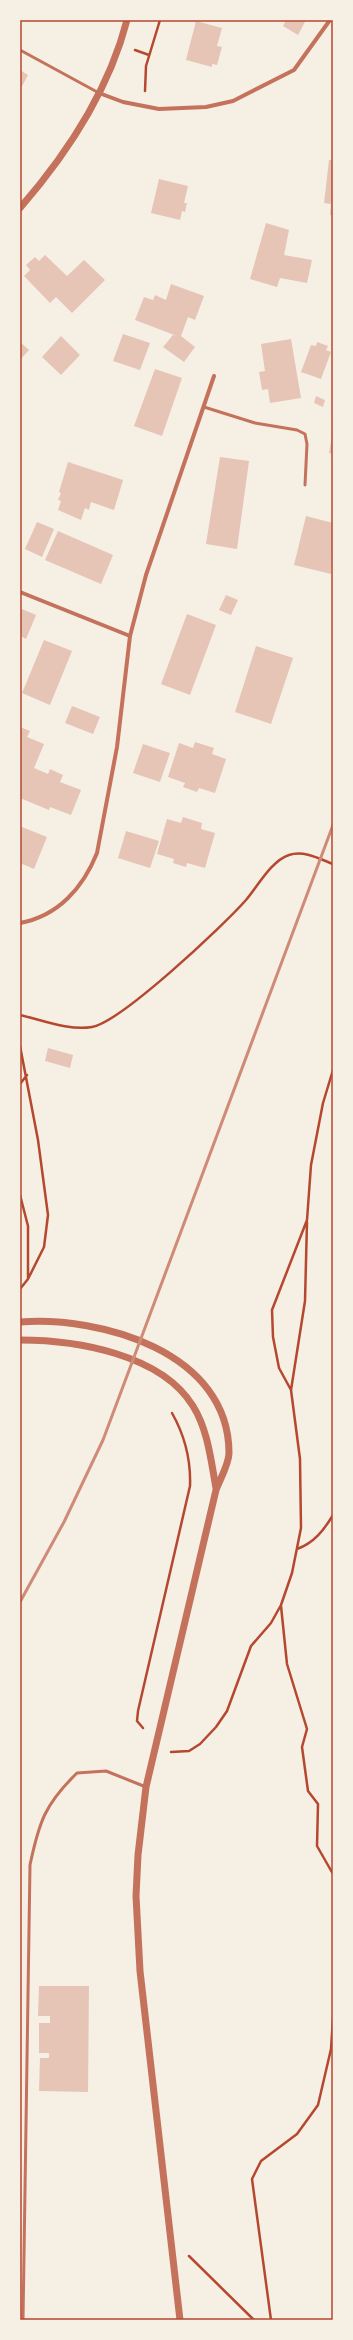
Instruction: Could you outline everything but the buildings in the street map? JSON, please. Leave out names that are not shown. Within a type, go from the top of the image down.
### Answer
[{"type":"street","points":[[20,208],[72,140],[99,93],[127,20]]},
{"type":"street","points":[[99,93],[123,102],[159,109],[206,107],[234,101],[294,70],[330,20]]},
{"type":"street","points":[[20,923],[42,916],[55,909],[69,898],[92,867],[97,853],[117,747],[130,636],[146,575],[214,376]]},
{"type":"street","points":[[20,592],[130,636]]},
{"type":"street","points":[[20,1322],[68,1323],[108,1331],[153,1347],[185,1365],[203,1380],[212,1393],[224,1423],[229,1454],[216,1490],[146,1788],[138,1855],[136,1896],[138,1935],[180,2320]]},
{"type":"street","points":[[20,1340],[63,1342],[119,1354],[160,1374],[187,1397],[200,1418],[210,1452],[216,1490]]},
{"type":"lane","points":[[20,50],[99,93]]},
{"type":"lane","points":[[204,406],[255,424],[297,430],[305,434],[307,444],[305,485]]},
{"type":"lane","points":[[23,2320],[30,1865],[38,1826],[57,1792],[77,1773],[106,1772],[146,1788]]},
{"type":"path","points":[[145,91],[146,66],[160,20]]},
{"type":"path","points":[[132,49],[149,55]]},
{"type":"path","points":[[20,1015],[75,1027],[92,1027],[102,1023],[125,1009],[176,966],[245,901],[274,866],[284,857],[298,853],[333,864]]},
{"type":"path","points":[[20,1046],[48,1215],[44,1247],[28,1279],[20,1289]]},
{"type":"path","points":[[172,1412],[180,1428],[188,1453],[190,1486],[138,1711],[139,1725],[156,1745],[180,1753],[189,1751],[200,1744],[216,1727],[227,1711],[251,1646],[270,1623],[281,1605],[298,1549],[302,1504],[300,1459],[291,1390],[306,1301],[307,1220],[311,1165],[323,1103],[333,1070]]},
{"type":"path","points":[[20,1084],[26,1075]]},
{"type":"path","points":[[20,1195],[28,1226],[28,1279]]},
{"type":"path","points":[[291,1390],[279,1368],[274,1337],[272,1310],[307,1220]]},
{"type":"path","points":[[298,1549],[310,1544],[327,1526],[333,1515]]},
{"type":"path","points":[[281,1605],[288,1664],[307,1729],[302,1747],[308,1791],[318,1804],[317,1846],[333,1874]]},
{"type":"path","points":[[271,2320],[252,2179],[261,2161],[297,2134],[318,2105],[331,2049],[333,2018]]},
{"type":"path","points":[[172,2250],[183,2252],[192,2257],[254,2320]]},
{"type":"railway","points":[[20,1602],[64,1522],[103,1440],[333,825]]}]
